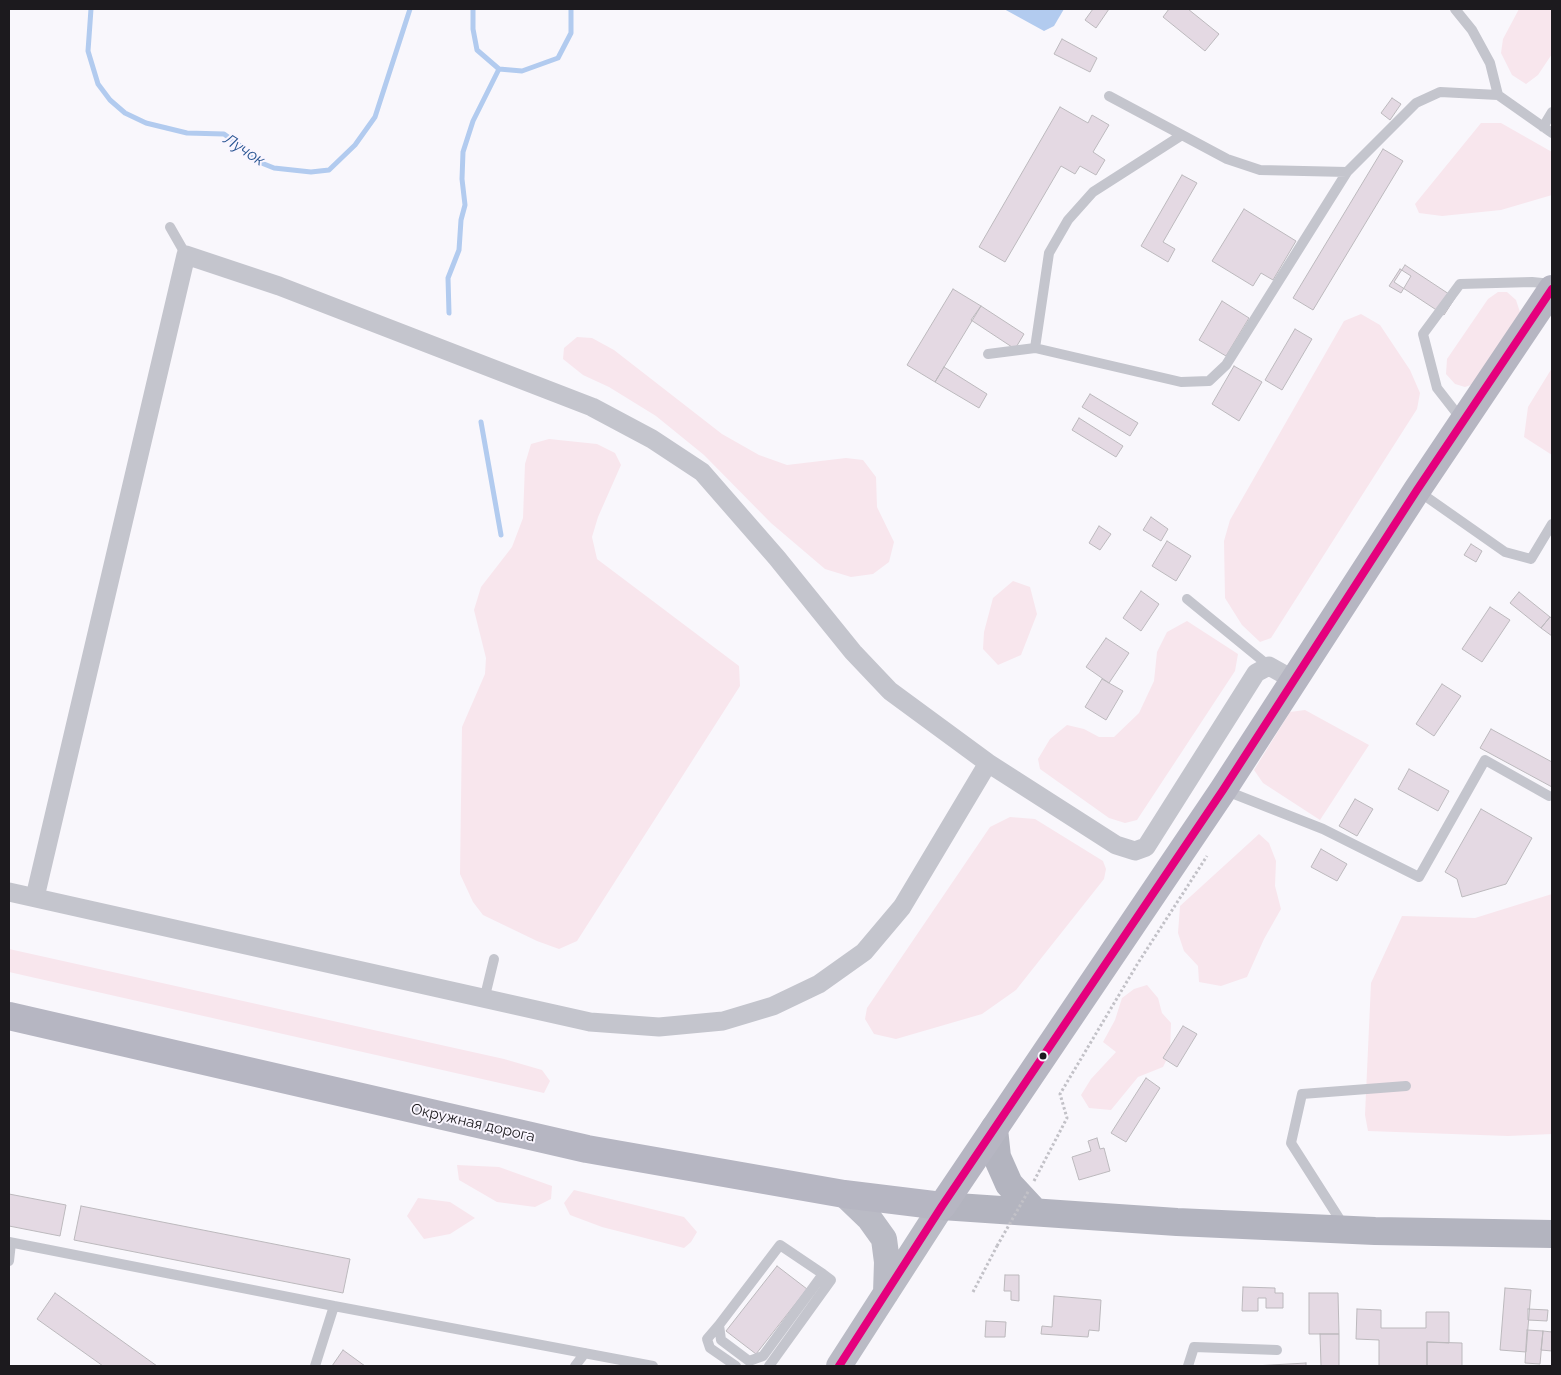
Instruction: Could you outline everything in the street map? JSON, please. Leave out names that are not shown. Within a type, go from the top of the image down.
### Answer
[{"type":"highway","points":[[942,1206],[1223,790],[1417,490],[1552,289]]},
{"type":"highway","name":"Окружная дорога","points":[[9,1016],[587,1149],[844,1194],[942,1206]]},
{"type":"main road","points":[[994,1129],[997,1157],[1009,1184],[1032,1201]]},
{"type":"main road","points":[[844,1194],[870,1218],[884,1239],[887,1262],[886,1293]]},
{"type":"main road","points":[[839,1366],[942,1206],[1032,1201],[1177,1222],[1346,1229],[1552,1234]]},
{"type":"street","points":[[35,897],[186,255],[279,286],[592,407],[652,439],[702,472],[777,558],[852,652],[890,691],[988,763],[1116,845],[1135,851],[1146,847],[1256,673],[1269,666],[1294,680]]},
{"type":"street","points":[[9,892],[484,1000],[590,1022],[660,1027],[723,1021],[773,1006],[820,984],[864,952],[902,907],[988,763]]},
{"type":"lane","points":[[1455,9],[1472,30],[1490,63],[1498,94]]},
{"type":"lane","points":[[988,354],[1035,348],[1181,382],[1209,381],[1226,365],[1347,172],[1416,103],[1440,92],[1498,94],[1548,130],[1552,112]]},
{"type":"lane","points":[[1109,96],[1227,159],[1260,170],[1347,172]]},
{"type":"lane","points":[[1035,348],[1049,253],[1068,220],[1093,192],[1182,135]]},
{"type":"lane","points":[[170,227],[186,255]]},
{"type":"lane","points":[[1463,421],[1437,388],[1424,334],[1460,284],[1532,282],[1552,284]]},
{"type":"lane","points":[[1417,490],[1505,552],[1532,559],[1552,524]]},
{"type":"lane","points":[[1187,599],[1269,666]]},
{"type":"lane","points":[[1223,790],[1323,829],[1418,877],[1484,760],[1549,796]]},
{"type":"lane","points":[[484,1000],[494,959]]},
{"type":"lane","points":[[1346,1229],[1291,1143],[1302,1094],[1406,1086]]},
{"type":"lane","points":[[9,1261],[10,1243],[653,1366]]},
{"type":"lane","points":[[736,1366],[710,1348],[707,1339],[780,1245],[831,1280],[769,1366]]},
{"type":"lane","points":[[719,1324],[721,1340],[749,1361],[763,1356],[823,1274]]},
{"type":"lane","points":[[315,1366],[334,1306]]},
{"type":"lane","points":[[1188,1366],[1194,1347],[1277,1350]]},
{"type":"lane","points":[[575,1366],[584,1353]]},
{"type":"path","points":[[973,1292],[998,1246],[1032,1201],[1067,1118],[1060,1094],[1138,963],[1209,853]]},
{"type":"shaded area","points":[[1519,9],[1552,9],[1552,54],[1538,75],[1526,84],[1512,75],[1501,53],[1503,39]]},
{"type":"shaded area","points":[[1481,123],[1501,123],[1552,152],[1552,195],[1501,210],[1442,216],[1419,213],[1415,204]]},
{"type":"shaded area","points":[[1498,292],[1507,292],[1516,300],[1520,312],[1474,384],[1465,387],[1455,384],[1446,374],[1447,359],[1488,299]]},
{"type":"shaded area","points":[[1361,314],[1380,325],[1410,370],[1420,393],[1417,409],[1271,638],[1260,642],[1242,625],[1225,598],[1224,541],[1230,520],[1344,321]]},
{"type":"shaded area","points":[[577,337],[592,338],[614,350],[722,434],[759,455],[787,465],[846,458],[863,460],[876,477],[877,507],[894,542],[889,562],[873,574],[851,577],[825,569],[771,523],[704,455],[656,416],[609,387],[583,375],[563,359],[564,348]]},
{"type":"shaded area","points":[[1552,368],[1552,455],[1524,437],[1528,407]]},
{"type":"shaded area","points":[[549,439],[597,444],[615,453],[621,465],[598,517],[592,537],[597,559],[739,666],[740,686],[577,941],[559,949],[537,941],[483,915],[473,902],[460,874],[462,727],[485,674],[486,658],[474,610],[481,587],[512,547],[523,518],[525,464],[531,444]]},
{"type":"shaded area","points":[[1013,581],[1030,587],[1037,614],[1021,655],[998,665],[983,649],[984,632],[993,598]]},
{"type":"shaded area","points":[[1187,621],[1238,654],[1235,671],[1137,820],[1125,823],[1109,818],[1040,769],[1038,759],[1050,739],[1067,725],[1084,729],[1099,737],[1114,737],[1139,713],[1154,681],[1157,652],[1167,632]]},
{"type":"shaded area","points":[[1305,710],[1369,745],[1320,820],[1263,783],[1254,770],[1290,712]]},
{"type":"shaded area","points":[[1010,817],[1035,819],[1103,861],[1106,869],[1104,879],[1016,990],[982,1014],[896,1039],[874,1034],[865,1019],[867,1008],[990,827]]},
{"type":"shaded area","points":[[1259,834],[1269,843],[1276,861],[1275,886],[1281,909],[1264,939],[1247,977],[1221,986],[1199,982],[1198,966],[1184,951],[1178,933],[1180,906]]},
{"type":"shaded area","points":[[1552,894],[1552,1134],[1508,1136],[1368,1131],[1365,1115],[1371,983],[1402,916],[1475,918]]},
{"type":"shaded area","points":[[9,949],[504,1059],[542,1070],[550,1081],[544,1093],[9,972]]},
{"type":"shaded area","points":[[1147,985],[1158,998],[1162,1013],[1171,1023],[1170,1053],[1163,1067],[1138,1077],[1111,1110],[1089,1108],[1081,1095],[1091,1079],[1116,1052],[1103,1042],[1115,1020],[1122,998],[1134,989]]},
{"type":"shaded area","points":[[457,1165],[499,1167],[552,1186],[551,1199],[535,1207],[497,1202],[459,1180]]},
{"type":"shaded area","points":[[574,1190],[684,1217],[697,1232],[691,1242],[684,1248],[602,1227],[570,1215],[564,1203]]},
{"type":"shaded area","points":[[418,1198],[450,1202],[475,1218],[450,1234],[424,1239],[407,1216]]},
{"type":"water","points":[[1004,9],[1064,9],[1054,26],[1044,31]]},
{"type":"building","points":[[1093,9],[1109,9],[1096,28],[1085,20]]},
{"type":"building","points":[[1169,9],[1188,9],[1219,34],[1205,51],[1163,17]]},
{"type":"building","points":[[1062,39],[1097,58],[1090,72],[1054,54]]},
{"type":"building","points":[[1392,98],[1401,104],[1390,120],[1381,113]]},
{"type":"building","points":[[1060,107],[1088,123],[1092,115],[1109,125],[1093,152],[1105,160],[1096,175],[1080,166],[1075,174],[1061,166],[1005,262],[979,247]]},
{"type":"building","points":[[1383,149],[1403,161],[1313,310],[1293,298]]},
{"type":"building","points":[[1182,175],[1197,183],[1163,242],[1175,249],[1168,262],[1141,246]]},
{"type":"building","points":[[1244,209],[1296,241],[1273,280],[1261,273],[1253,286],[1212,261]]},
{"type":"building","points":[[1405,265],[1455,298],[1444,315],[1394,282]]},
{"type":"building","points":[[1400,269],[1411,276],[1401,293],[1389,286]]},
{"type":"building","points":[[953,289],[981,306],[935,382],[907,365]]},
{"type":"building","points":[[1222,301],[1249,318],[1226,356],[1199,340]]},
{"type":"building","points":[[981,306],[1024,334],[1015,349],[971,320]]},
{"type":"building","points":[[1295,329],[1312,339],[1282,390],[1265,380]]},
{"type":"building","points":[[1234,366],[1262,382],[1239,421],[1212,404]]},
{"type":"building","points":[[944,367],[987,394],[979,408],[935,382]]},
{"type":"building","points":[[1090,394],[1138,423],[1130,436],[1082,407]]},
{"type":"building","points":[[1079,418],[1123,446],[1116,457],[1072,430]]},
{"type":"building","points":[[1151,517],[1168,529],[1161,541],[1143,530]]},
{"type":"building","points":[[1099,526],[1111,534],[1100,550],[1089,543]]},
{"type":"building","points":[[1167,541],[1191,556],[1176,581],[1152,566]]},
{"type":"building","points":[[1471,544],[1482,551],[1476,562],[1464,555]]},
{"type":"building","points":[[1141,591],[1159,604],[1141,631],[1123,618]]},
{"type":"building","points":[[1519,592],[1550,617],[1541,628],[1510,603]]},
{"type":"building","points":[[1490,607],[1510,620],[1482,662],[1462,649]]},
{"type":"building","points":[[1550,617],[1552,619],[1552,636],[1541,628]]},
{"type":"building","points":[[1106,638],[1129,653],[1109,683],[1086,667]]},
{"type":"building","points":[[1102,679],[1123,691],[1106,720],[1085,707]]},
{"type":"building","points":[[1442,684],[1461,696],[1434,736],[1416,724]]},
{"type":"building","points":[[1491,729],[1552,762],[1552,787],[1480,748]]},
{"type":"building","points":[[1409,769],[1449,791],[1438,811],[1398,789]]},
{"type":"building","points":[[1355,799],[1373,809],[1357,836],[1339,826]]},
{"type":"building","points":[[1481,809],[1532,838],[1506,884],[1462,897],[1457,879],[1445,872]]},
{"type":"building","points":[[1321,849],[1347,864],[1337,881],[1311,867]]},
{"type":"building","points":[[1183,1026],[1197,1034],[1177,1067],[1163,1058]]},
{"type":"building","points":[[1146,1078],[1160,1088],[1126,1142],[1111,1133]]},
{"type":"building","points":[[1097,1138],[1100,1149],[1104,1148],[1110,1171],[1079,1180],[1072,1157],[1091,1151],[1088,1141]]},
{"type":"building","points":[[9,1194],[66,1205],[60,1236],[9,1226]]},
{"type":"building","points":[[81,1206],[350,1259],[343,1293],[74,1240]]},
{"type":"building","points":[[777,1266],[807,1289],[756,1354],[726,1331]]},
{"type":"building","points":[[1005,1275],[1019,1275],[1019,1301],[1011,1300],[1011,1291],[1004,1291]]},
{"type":"building","points":[[1243,1287],[1275,1288],[1275,1293],[1283,1293],[1283,1308],[1266,1308],[1266,1298],[1258,1298],[1258,1311],[1242,1311]]},
{"type":"building","points":[[1505,1288],[1531,1290],[1526,1352],[1500,1350]]},
{"type":"building","points":[[55,1293],[157,1366],[103,1366],[37,1319]]},
{"type":"building","points":[[1309,1293],[1338,1293],[1339,1334],[1309,1334]]},
{"type":"building","points":[[1054,1296],[1101,1300],[1099,1331],[1089,1330],[1088,1337],[1041,1334],[1042,1326],[1052,1327]]},
{"type":"building","points":[[1357,1309],[1381,1310],[1381,1328],[1426,1328],[1426,1312],[1449,1312],[1449,1343],[1427,1342],[1427,1366],[1379,1366],[1379,1340],[1356,1339]]},
{"type":"building","points":[[1528,1309],[1548,1310],[1547,1321],[1528,1320]]},
{"type":"building","points":[[986,1321],[1006,1322],[1005,1337],[985,1337]]},
{"type":"building","points":[[1527,1330],[1543,1331],[1540,1364],[1525,1363]]},
{"type":"building","points":[[1543,1331],[1552,1332],[1552,1351],[1541,1350]]},
{"type":"building","points":[[1320,1334],[1339,1334],[1339,1366],[1321,1366]]},
{"type":"building","points":[[1427,1342],[1462,1343],[1462,1366],[1427,1366]]},
{"type":"building","points":[[343,1350],[365,1366],[332,1366]]},
{"type":"building","points":[[1306,1363],[1306,1366],[1254,1366]]},
{"type":"waterway","name":"Лучок","points":[[91,9],[88,51],[98,84],[110,100],[125,113],[146,123],[187,133],[224,134],[242,147],[254,160],[274,168],[311,172],[329,170],[355,145],[375,117],[410,9]]},
{"type":"waterway","name":"Лучок","points":[[473,9],[473,29],[477,50],[499,69],[522,71],[558,58],[571,33],[571,9]]},
{"type":"waterway","points":[[449,313],[448,278],[459,250],[461,220],[465,205],[462,179],[463,152],[473,121],[499,69]]},
{"type":"waterway","points":[[481,422],[501,535]]},
{"type":"transit line","points":[[839,1366],[942,1206],[1223,790],[1417,490],[1552,289]]}]
